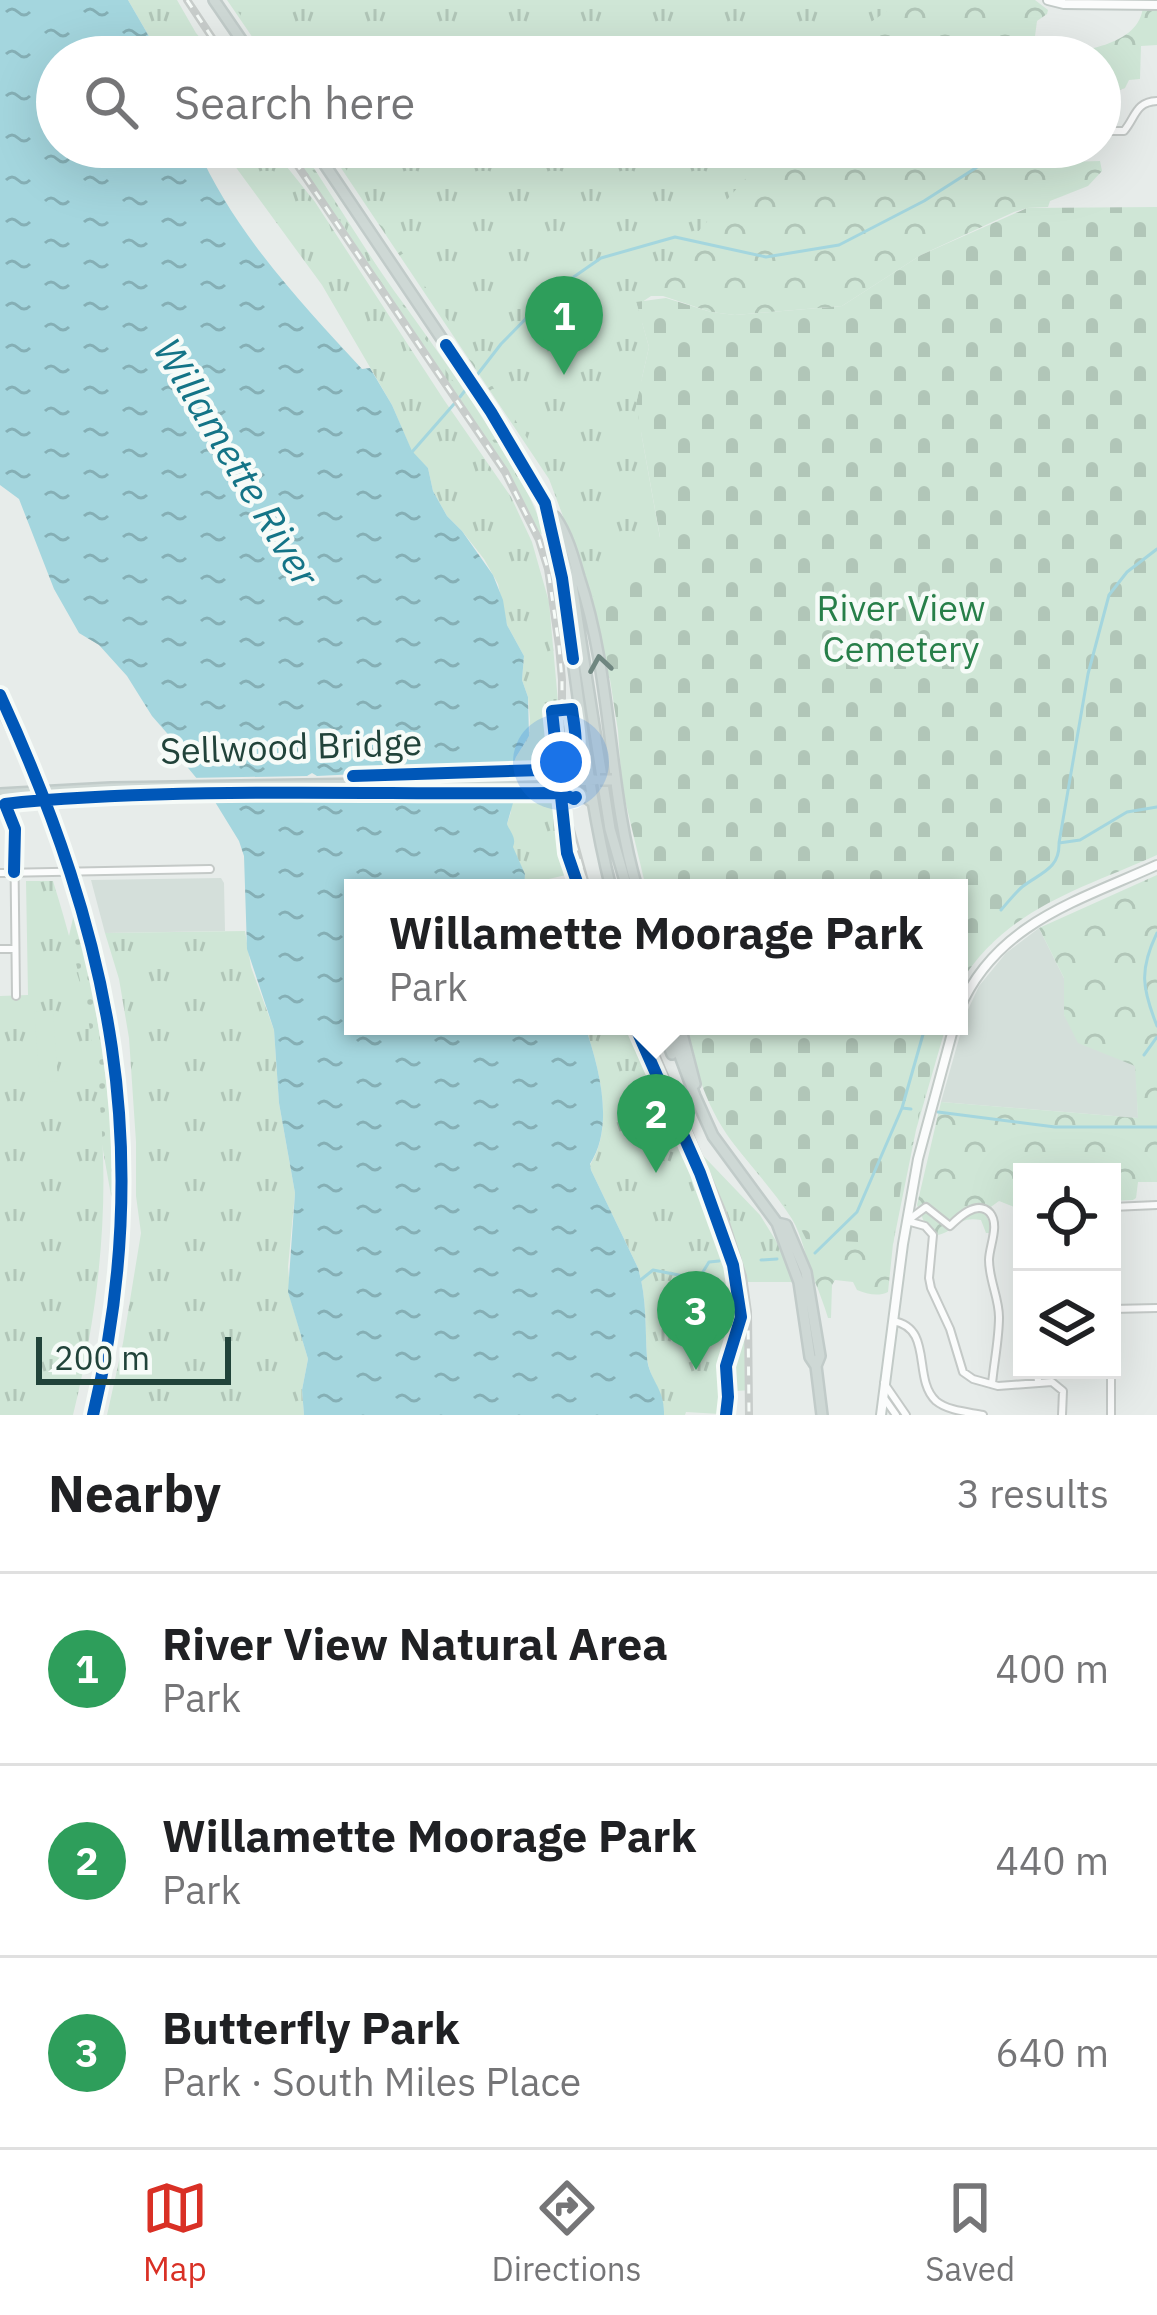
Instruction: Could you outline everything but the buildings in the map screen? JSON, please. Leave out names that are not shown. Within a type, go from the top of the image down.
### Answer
[{"type":"main road","points":[[214,0],[239,36]]},
{"type":"main road","points":[[1048,0],[1157,5]]},
{"type":"main road","points":[[327,168],[562,527],[598,645],[613,780],[635,879]]},
{"type":"main road","points":[[545,502],[562,578],[591,801],[609,879]]},
{"type":"main road","points":[[545,502],[572,584],[610,829],[624,879]]},
{"type":"main road","points":[[584,751],[579,764],[562,781],[591,801]]},
{"type":"main road","name":"Sellwood Bridge","points":[[0,794],[613,780]]},
{"type":"main road","points":[[968,994],[982,968],[1017,933],[1157,865]]},
{"type":"main road","points":[[667,1035],[672,1055],[681,1060],[713,1136],[777,1223],[798,1277],[822,1415]]},
{"type":"main road","points":[[682,1035],[694,1096]]},
{"type":"main road","points":[[880,1415],[907,1221],[951,1035]]},
{"type":"main road","points":[[777,1223],[786,1225],[803,1261],[820,1356],[816,1366]]},
{"type":"main road","points":[[798,1277],[808,1284]]},
{"type":"street","points":[[1121,131],[1137,107],[1157,101]]},
{"type":"street","points":[[14,821],[16,996]]},
{"type":"street","points":[[0,873],[210,869]]},
{"type":"street","points":[[0,950],[15,949]]},
{"type":"street","points":[[1121,1207],[1157,1205]]},
{"type":"street","points":[[907,1221],[928,1207],[950,1226],[958,1216],[980,1208],[990,1213],[994,1222],[989,1267],[999,1314],[992,1384]]},
{"type":"street","points":[[907,1221],[925,1226],[934,1235],[930,1283],[961,1369],[969,1377],[992,1384],[1052,1382],[1063,1391],[1061,1415]]},
{"type":"street","points":[[1121,1309],[1157,1308]]},
{"type":"street","points":[[893,1322],[903,1323],[916,1336],[933,1398],[947,1407],[983,1415]]},
{"type":"street","points":[[1111,1379],[1111,1415]]},
{"type":"street","points":[[884,1383],[906,1415]]},
{"type":"street","points":[[882,1395],[896,1415]]},
{"type":"street","points":[[726,1415],[728,1397]]},
{"type":"shaded area","points":[[221,878],[225,931],[105,933],[91,880]]},
{"type":"shaded area","points":[[1039,928],[1064,978],[1064,1015],[1136,1066],[1138,1118],[941,1102],[960,1035],[968,1035],[968,1010],[979,986],[1006,953]]},
{"type":"green space","points":[[128,0],[177,0],[199,36],[149,36]]},
{"type":"green space","points":[[227,0],[1035,0],[1048,10],[1037,21],[1035,36],[252,36]]},
{"type":"green space","points":[[230,0],[903,0],[851,36],[255,36]]},
{"type":"green space","points":[[1143,6],[1157,9],[1157,45],[1141,46],[1140,79],[1129,80],[1121,89],[1121,38],[1139,20]]},
{"type":"green space","points":[[236,168],[288,168],[315,202],[511,497],[532,542],[549,602],[559,780],[568,834],[557,838],[566,875],[524,879],[512,847],[507,824],[511,771],[529,736],[530,720],[522,680],[524,656],[507,625],[498,584],[484,559],[447,516],[433,491],[428,468],[412,452],[392,405],[322,285]]},
{"type":"green space","points":[[302,168],[314,168],[473,403],[526,490],[542,534],[501,463]]},
{"type":"green space","points":[[304,168],[311,168],[521,483],[515,483]]},
{"type":"green space","points":[[341,168],[1101,168],[1088,186],[1050,201],[1048,207],[1014,212],[921,255],[842,306],[735,315],[663,296],[642,302],[640,690],[609,678],[593,596],[549,479]]},
{"type":"green space","points":[[345,168],[755,168],[636,301],[649,347],[636,404],[660,538],[592,598],[550,478]]},
{"type":"green space","name":"River View Cemetery","points":[[1157,207],[1157,855],[1046,904],[999,937],[968,973],[968,879],[644,879],[622,787],[605,647],[592,598],[660,537],[636,404],[649,347],[636,302],[666,298],[735,315],[842,306],[921,255],[1027,208]]},
{"type":"green space","points":[[1157,875],[1157,1182],[1138,1182],[1136,1198],[1121,1201],[1121,1163],[1013,1163],[1013,1206],[999,1201],[984,1212],[991,1225],[989,1233],[981,1220],[973,1219],[936,1235],[917,1205],[941,1102],[1138,1118],[1135,1066],[1078,1043],[1064,1015],[1064,978],[1039,928]]},
{"type":"green space","points":[[26,881],[53,881],[88,1017],[98,1082],[103,1211],[88,1345],[73,1415],[0,1415],[0,996],[28,995]]},
{"type":"green space","points":[[75,909],[103,1057],[113,1207],[67,945]]},
{"type":"green space","points":[[245,931],[251,967],[274,1030],[279,1103],[295,1193],[288,1267],[291,1301],[308,1359],[302,1390],[304,1415],[107,1415],[141,1233],[129,1038],[105,933]]},
{"type":"green space","points":[[53,1010],[58,1081],[40,1083],[34,1012]]},
{"type":"green space","points":[[587,1035],[645,1035],[691,1143],[760,1215],[781,1249],[792,1282],[747,1282],[751,1390],[736,1391],[735,1402],[729,1402],[729,1391],[723,1391],[720,1414],[664,1415],[647,1358],[638,1268],[590,1165],[602,1133],[599,1078]]},
{"type":"green space","points":[[687,1035],[941,1035],[902,1180],[893,1244],[806,1239],[783,1201],[718,1120]]},
{"type":"green space","points":[[861,1035],[943,1035],[916,1130],[888,1292],[869,1294],[857,1290],[853,1282],[835,1280],[828,1318],[792,1219],[728,1134],[710,1102]]},
{"type":"water","name":"Willamette River","points":[[0,0],[128,0],[149,36],[36,36],[36,168],[207,168],[270,265],[362,369],[370,368],[412,451],[428,468],[433,491],[447,516],[493,575],[507,625],[524,656],[529,736],[511,771],[513,803],[507,824],[525,879],[344,879],[344,1035],[587,1035],[603,1114],[591,1170],[638,1268],[648,1366],[664,1415],[304,1415],[302,1390],[308,1359],[288,1292],[295,1193],[279,1103],[274,1030],[247,949],[244,856],[212,797],[127,676],[99,645],[79,633],[54,589],[19,499],[0,485]]},
{"type":"pier","points":[[438,767],[518,768],[518,795],[438,799],[337,794],[203,796],[187,778],[317,776]]},
{"type":"waterway","points":[[460,397],[501,344],[552,292],[601,258],[675,237],[766,257],[839,245],[976,168]]},
{"type":"waterway","points":[[412,452],[454,404]]},
{"type":"waterway","points":[[1059,843],[1088,674],[1109,595],[1127,572],[1157,549]]},
{"type":"waterway","points":[[1001,910],[1052,865],[1059,843],[1080,840],[1127,812],[1157,807]]},
{"type":"waterway","points":[[1157,933],[1145,979],[1157,1026]]},
{"type":"waterway","points":[[902,1108],[923,1035]]},
{"type":"waterway","points":[[1144,1055],[1157,1037]]},
{"type":"waterway","points":[[815,1253],[857,1212],[902,1108],[911,1109]]},
{"type":"waterway","points":[[938,1112],[1055,1127],[1157,1127]]},
{"type":"waterway","points":[[761,1260],[777,1259]]},
{"type":"waterway","points":[[638,1282],[653,1270],[701,1275],[709,1262],[719,1261]]},
{"type":"railway","points":[[187,0],[211,36]]},
{"type":"railway","points":[[299,168],[505,472],[539,540],[559,646],[568,819],[585,879]]},
{"type":"railway","points":[[0,711],[39,796],[70,882],[93,968],[108,1055],[116,1143],[115,1232],[106,1323],[88,1415]]},
{"type":"railway","points":[[648,1035],[722,1210],[743,1276],[749,1415]]},
{"type":"cycle path","points":[[446,345],[545,503],[573,659]]},
{"type":"cycle path","points":[[0,695],[70,873],[95,960],[112,1047],[121,1135],[121,1226],[112,1318],[93,1415]]},
{"type":"cycle path","points":[[568,765],[576,746],[572,709],[552,711],[567,853],[576,879]]},
{"type":"cycle path","points":[[353,776],[542,770],[568,765]]},
{"type":"cycle path","points":[[14,872],[15,829],[5,804],[220,793],[552,793],[576,797]]},
{"type":"cycle path","points":[[639,1035],[700,1173],[733,1265],[741,1317],[726,1366],[726,1415]]},
{"type":"place","name":"River View Natural Area","points":[[564,375]]},
{"type":"place","name":"Willamette Moorage Park","points":[[656,1173]]},
{"type":"place","name":"Butterfly Park","points":[[696,1370]]}]
